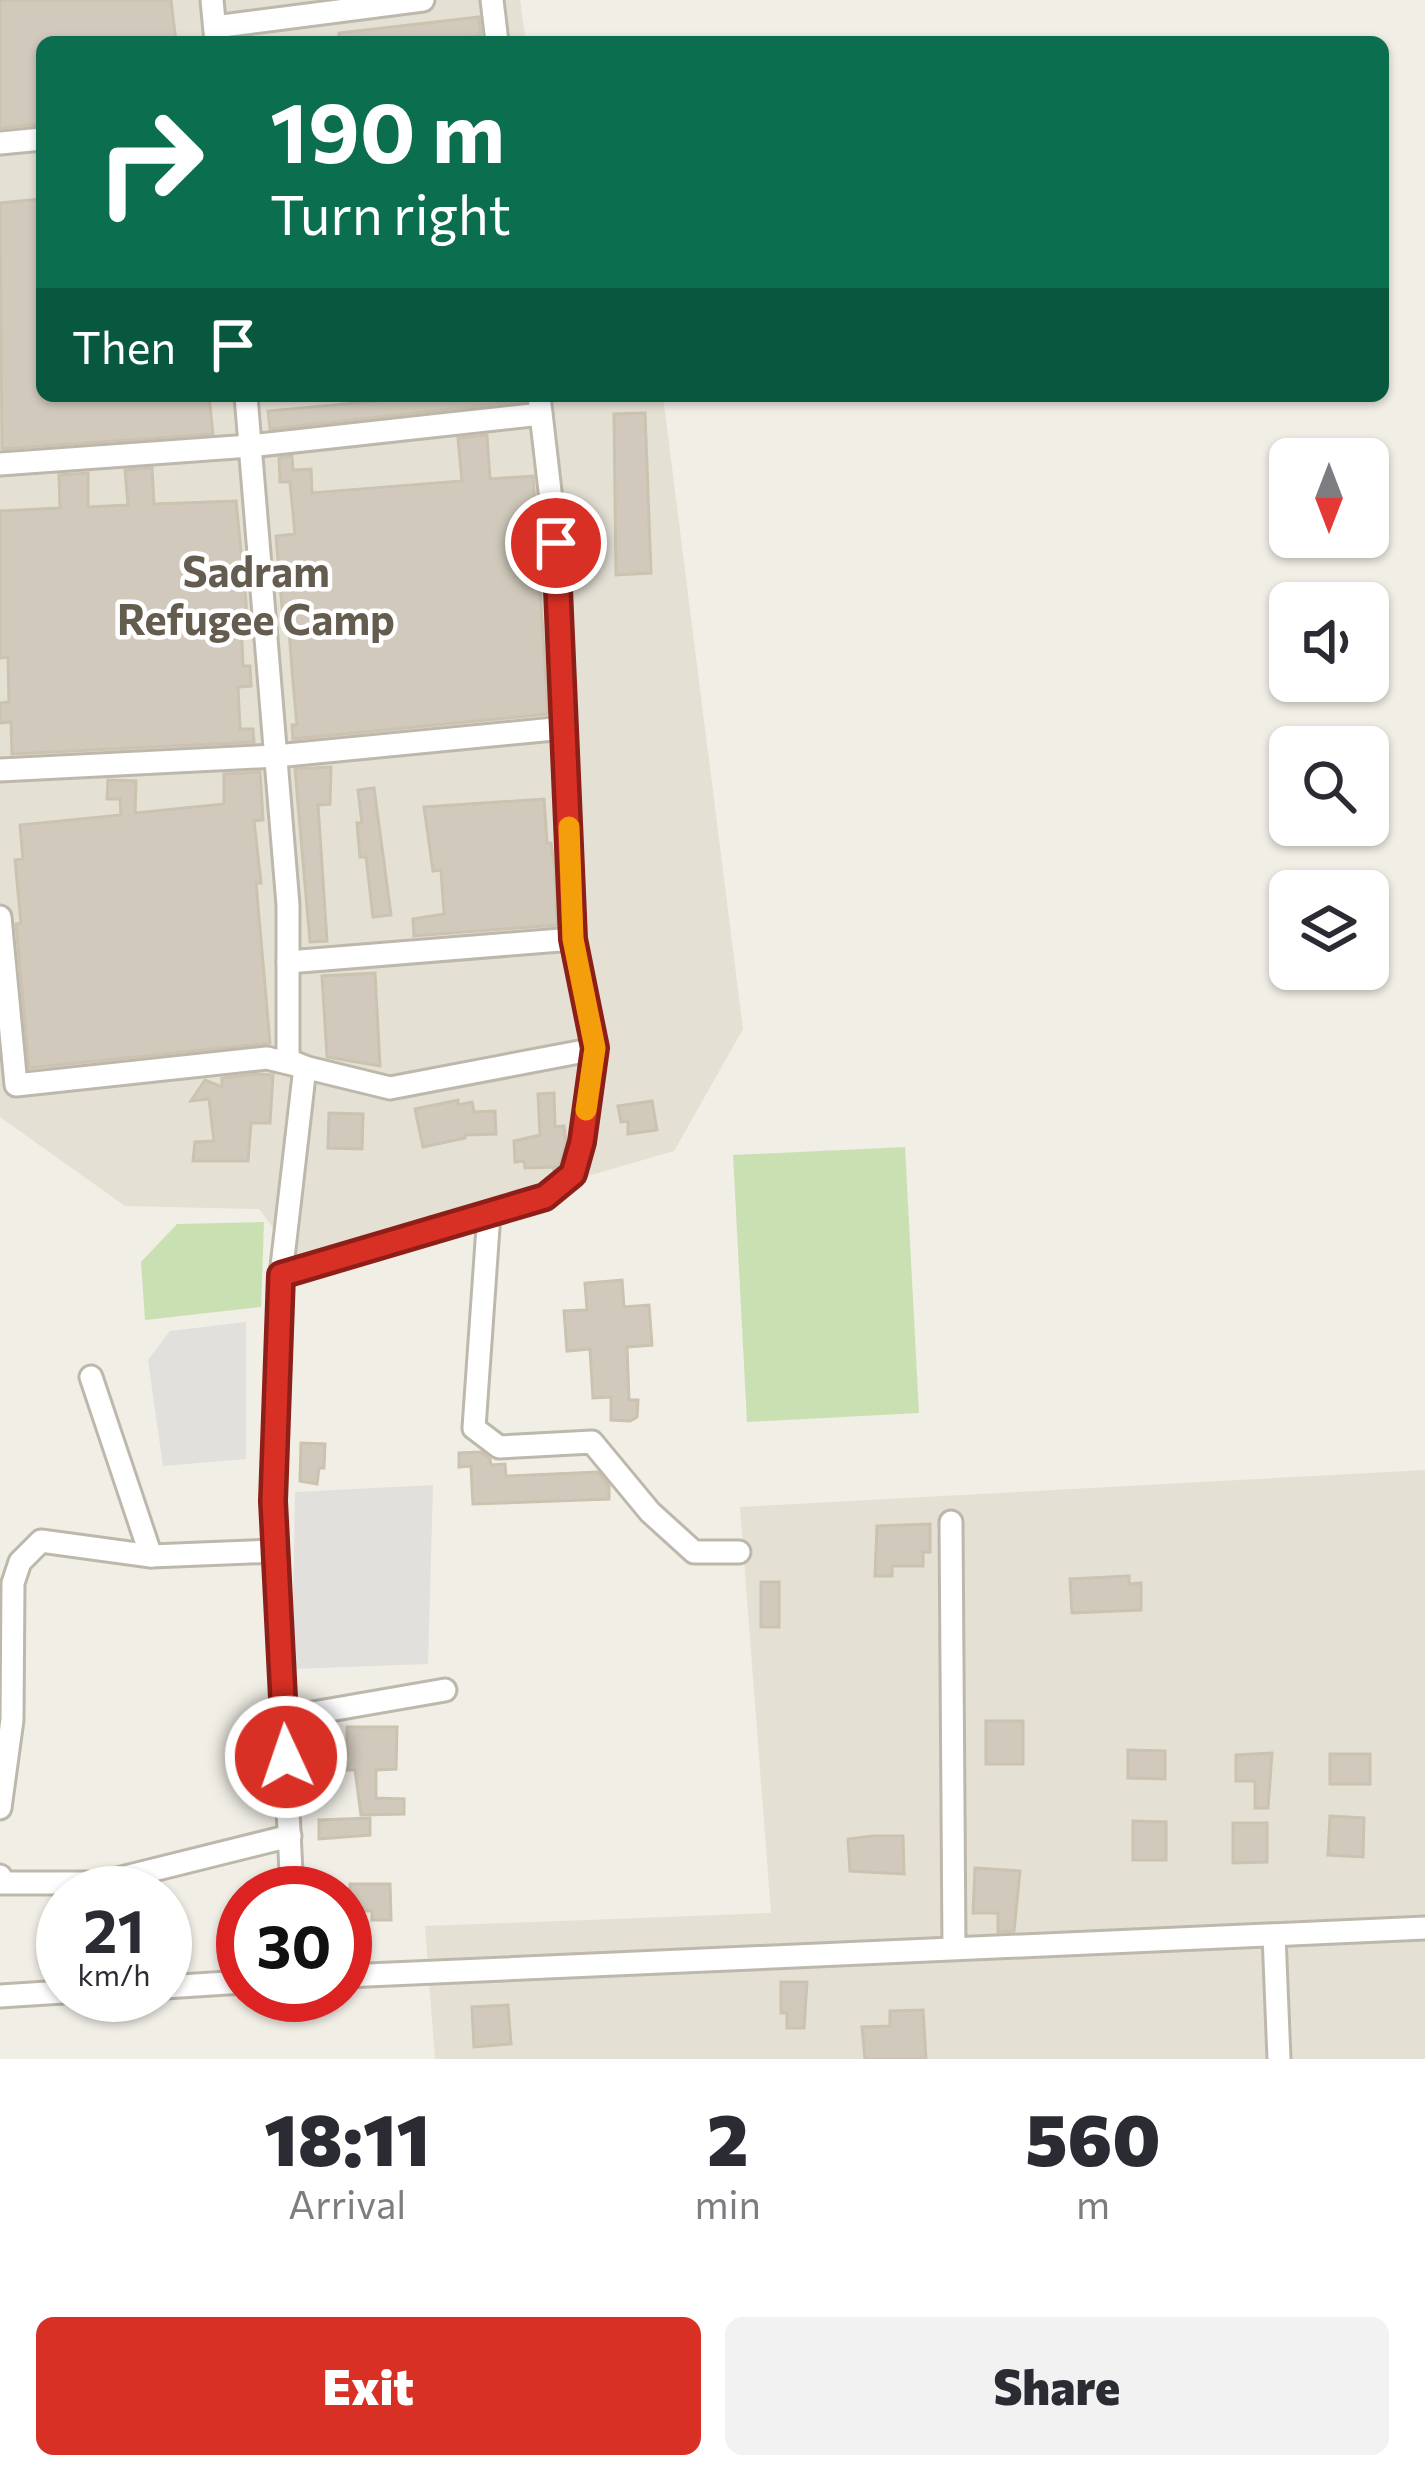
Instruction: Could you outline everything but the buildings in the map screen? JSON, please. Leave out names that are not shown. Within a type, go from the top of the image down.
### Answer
[{"type":"street","points":[[212,0],[215,34],[423,0]]},
{"type":"street","points":[[492,0],[496,36]]},
{"type":"street","points":[[0,143],[36,140]]},
{"type":"street","points":[[246,402],[289,905],[289,1060],[305,1067]]},
{"type":"street","points":[[0,464],[250,446],[540,405],[556,543],[573,939],[595,1048],[573,1174],[545,1197],[281,1275]]},
{"type":"street","points":[[0,770],[276,756],[564,728]]},
{"type":"street","points":[[0,917],[16,1085],[267,1058],[390,1088],[595,1048]]},
{"type":"street","points":[[289,962],[573,939]]},
{"type":"street","points":[[291,1866],[273,1501],[281,1275],[305,1067]]},
{"type":"street","points":[[489,1213],[474,1428],[499,1447],[592,1442],[650,1512],[694,1552],[739,1552]]},
{"type":"street","points":[[91,1378],[151,1556]]},
{"type":"street","points":[[951,1522],[954,1948]]},
{"type":"street","points":[[0,1808],[12,1720],[14,1583],[20,1562],[40,1541],[151,1556],[276,1551]]},
{"type":"street","points":[[284,1718],[445,1690]]},
{"type":"street","points":[[0,1876],[1,1883],[101,1883],[290,1836]]},
{"type":"street","points":[[372,1975],[1425,1928]]},
{"type":"street","points":[[1274,1935],[1279,2059]]},
{"type":"street","points":[[0,1996],[36,1994]]},
{"type":"shaded area","points":[[0,0],[520,0],[525,36],[36,36],[36,402],[664,402],[743,1029],[674,1151],[308,1257],[293,1254],[259,1209],[125,1206],[0,1117]]},
{"type":"shaded area","points":[[246,1322],[246,1459],[163,1466],[148,1360],[170,1331]]},
{"type":"shaded area","points":[[1425,1470],[1425,2059],[435,2059],[425,1926],[771,1913],[740,1507]]},
{"type":"shaded area","points":[[433,1485],[428,1664],[292,1669],[295,1492]]},
{"type":"green space","points":[[905,1147],[919,1413],[747,1422],[733,1155]]},
{"type":"green space","points":[[264,1222],[261,1307],[145,1320],[141,1262],[177,1224]]},
{"type":"slow traffic","points":[[569,827],[573,939],[595,1048],[586,1110]]},
{"type":"district","name":"Sadram Refugee Camp","points":[[256,596]]},
{"type":"route","points":[[286,1757],[273,1501],[281,1275],[545,1197],[573,1174],[582,1142],[595,1048],[573,939],[556,543]]}]
